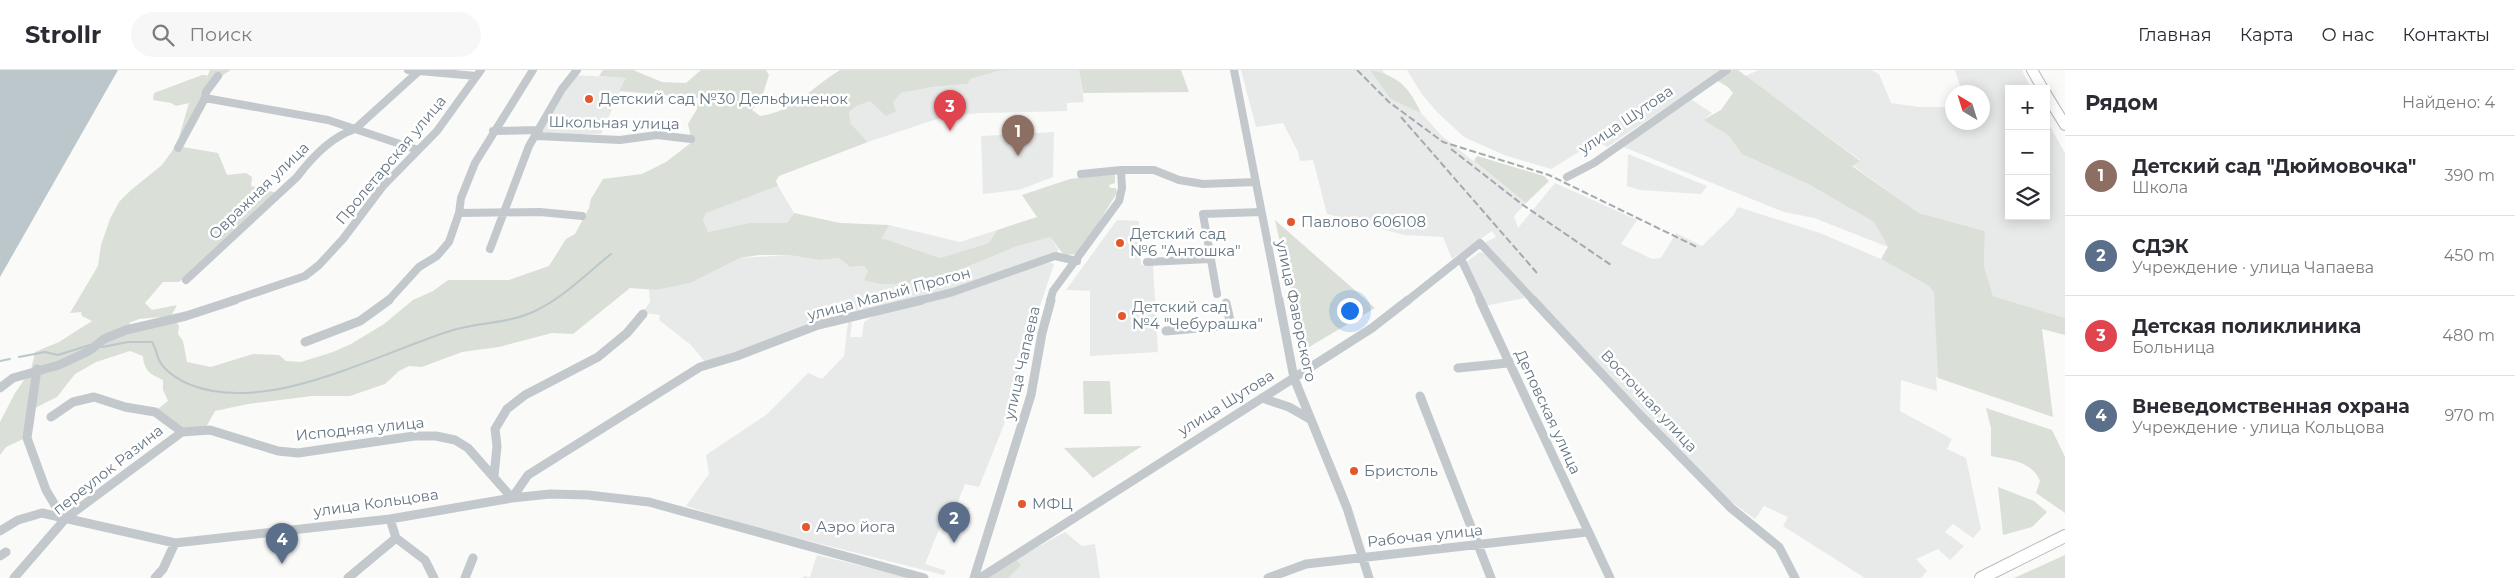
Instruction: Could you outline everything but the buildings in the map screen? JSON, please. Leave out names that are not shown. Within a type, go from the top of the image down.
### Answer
[{"type":"main road","points":[[2032,70],[2041,85]]},
{"type":"main road","points":[[2050,101],[2065,125]]},
{"type":"main road","points":[[1980,578],[2065,536]]},
{"type":"street","points":[[408,70],[478,73]]},
{"type":"street","points":[[305,342],[360,321],[384,305],[414,272],[437,256],[448,242],[459,213],[461,198],[475,162],[533,70]]},
{"type":"street","name":"Школьная улица","points":[[490,249],[506,211],[529,146],[562,89],[577,70]]},
{"type":"street","name":"улица Фаворского","points":[[1234,70],[1294,378],[1347,508],[1370,578]]},
{"type":"street","name":"улица Шутова","points":[[1567,177],[1594,163],[1726,70]]},
{"type":"street","name":"Овражная улица","points":[[186,280],[297,177],[312,158],[343,133],[355,128],[403,88],[419,71]]},
{"type":"street","name":"Пролетарская улица","points":[[0,388],[13,378],[37,369],[59,365],[89,351],[104,339],[139,325],[186,316],[305,276],[319,265],[343,239],[383,186],[437,130],[478,73]]},
{"type":"street","points":[[178,148],[198,107],[205,98],[206,92],[218,76]]},
{"type":"street","points":[[205,98],[328,120],[418,150]]},
{"type":"street","name":"Школьная улица","points":[[493,131],[620,140],[657,135],[691,139]]},
{"type":"street","points":[[1081,174],[1121,170],[1154,170],[1179,180],[1203,184],[1256,182]]},
{"type":"street","name":"улица Чапаева","points":[[974,578],[1031,395],[1042,333],[1052,292],[1077,261],[1119,201],[1122,188],[1121,170]]},
{"type":"street","points":[[459,213],[506,211],[582,216]]},
{"type":"street","points":[[1216,294],[1203,214],[1261,212]]},
{"type":"street","name":"улица Шутова","points":[[980,578],[1372,328],[1480,243]]},
{"type":"street","name":"Восточная улица","points":[[1480,243],[1641,416],[1731,508],[1779,547],[1795,578]]},
{"type":"street","name":"улица Малый Прогон","points":[[512,498],[528,475],[546,462],[700,367],[744,353],[818,325],[953,292],[1054,256],[1077,261]]},
{"type":"street","points":[[1147,262],[1210,259]]},
{"type":"street","name":"Деповская улица","points":[[1460,259],[1610,578]]},
{"type":"street","points":[[1166,331],[1231,325],[1226,303]]},
{"type":"street","points":[[494,476],[497,440],[495,429],[499,419],[527,393],[564,376],[610,347],[632,329],[643,314]]},
{"type":"street","points":[[1458,368],[1508,363]]},
{"type":"street","points":[[37,369],[27,438],[46,490],[64,517]]},
{"type":"street","points":[[1420,396],[1491,578]]},
{"type":"street","points":[[51,417],[73,402],[94,397],[125,407],[155,412],[182,432]]},
{"type":"street","points":[[1262,398],[1289,407],[1310,419]]},
{"type":"street","name":"Исподняя улица","points":[[182,432],[210,430],[278,451],[298,453],[414,436],[436,436],[454,440],[468,448],[512,498]]},
{"type":"street","name":"переулок Разина","points":[[14,578],[18,570],[64,517],[182,432]]},
{"type":"street","points":[[488,502],[550,494],[603,496],[649,502],[763,536],[924,578]]},
{"type":"street","name":"улица Кольцова","points":[[0,532],[29,515],[42,513],[175,543],[390,519],[488,502]]},
{"type":"street","points":[[390,519],[396,538],[425,560],[433,578]]},
{"type":"street","name":"Рабочая улица","points":[[1268,578],[1306,564],[1479,546],[1587,532]]},
{"type":"street","points":[[348,578],[396,538]]},
{"type":"street","points":[[155,578],[162,569],[175,543]]},
{"type":"street","points":[[465,578],[473,558]]},
{"type":"shaded area","points":[[0,70],[118,70],[0,277]]},
{"type":"shaded area","points":[[210,70],[231,70],[221,76],[205,94],[177,146],[218,153],[227,175],[246,173],[252,177],[251,186],[277,193],[179,282],[163,282],[145,303],[152,310],[177,305],[171,316],[139,319],[129,323],[132,327],[176,321],[179,326],[178,334],[183,341],[187,362],[211,367],[253,354],[279,355],[286,361],[301,362],[351,344],[384,324],[413,300],[433,291],[448,280],[509,280],[549,266],[566,239],[575,234],[589,208],[591,199],[603,179],[642,174],[666,162],[692,142],[688,124],[697,109],[698,98],[619,91],[626,78],[599,76],[603,70],[633,70],[662,82],[686,83],[701,70],[766,70],[769,75],[762,97],[752,110],[760,116],[782,110],[840,70],[1017,70],[998,71],[970,79],[967,84],[932,87],[901,93],[893,103],[896,111],[886,116],[870,101],[857,106],[849,112],[851,124],[868,142],[779,176],[776,181],[778,186],[706,213],[703,220],[708,232],[749,223],[787,223],[794,213],[840,223],[889,225],[882,238],[940,258],[989,243],[997,230],[1037,217],[1022,195],[1070,179],[1115,174],[1115,183],[1109,185],[1110,188],[1116,188],[1117,193],[1079,254],[1064,255],[1050,237],[1015,247],[957,271],[903,284],[880,284],[864,280],[868,271],[863,266],[850,267],[839,258],[819,260],[789,255],[759,255],[740,258],[690,283],[656,290],[630,288],[573,334],[552,333],[499,347],[462,352],[422,367],[409,366],[399,371],[385,384],[350,396],[312,396],[248,404],[215,411],[205,429],[183,430],[155,411],[168,401],[163,390],[163,380],[146,369],[143,356],[130,351],[96,362],[75,374],[57,397],[35,408],[23,439],[6,447],[0,455],[0,422],[15,393],[31,370],[35,352],[59,342],[92,321],[82,316],[81,312],[70,313],[98,266],[101,245],[110,219],[119,202],[162,165],[177,144],[189,103],[176,106],[171,103],[153,100],[154,93],[202,75],[207,75],[206,79]]},
{"type":"shaded area","points":[[1079,70],[1084,102],[1067,103],[1067,111],[980,113],[943,117],[868,142],[851,124],[849,112],[857,106],[870,101],[893,103],[901,93],[932,87],[966,84],[970,79],[998,71]]},
{"type":"shaded area","points":[[1079,70],[1181,70],[1189,92],[1083,93]]},
{"type":"shaded area","points":[[1241,70],[1382,70],[1442,136],[1526,203],[1514,216],[1518,228],[1555,183],[1637,220],[1621,244],[1652,259],[1661,258],[1676,233],[1702,246],[1733,216],[1738,207],[1820,233],[1881,259],[1929,286],[1934,293],[1936,318],[1937,391],[1901,380],[1900,411],[1952,439],[1947,449],[1966,458],[1981,529],[1973,538],[1953,524],[1945,532],[1964,546],[1950,560],[1938,549],[1916,559],[1927,571],[1921,578],[1865,578],[1783,526],[1788,517],[1764,506],[1755,519],[1729,500],[1676,451],[1484,243],[1496,237],[1492,231],[1452,259],[1443,237],[1404,235],[1327,214],[1313,160],[1300,161],[1298,152],[1283,123],[1256,127]]},
{"type":"shaded area","points":[[1370,70],[1396,79],[1402,84],[1412,96],[1421,113],[1391,99]]},
{"type":"shaded area","points":[[1407,70],[1722,70],[1607,147],[1597,141],[1551,169],[1504,155],[1464,137],[1438,113],[1421,93]]},
{"type":"shaded area","points":[[1733,70],[1738,70],[1860,161],[1852,166],[1919,213],[1985,231],[1984,266],[1993,296],[2065,318],[2065,335],[2042,329],[2053,417],[1938,378],[1934,293],[1929,286],[1881,259],[1888,247],[1874,222],[1810,185],[1742,154],[1728,135],[1703,120],[1721,110],[1733,93],[1728,87],[1716,80]]},
{"type":"shaded area","points":[[1759,70],[1871,70],[1879,74],[1891,103],[1919,107],[1945,107],[1945,130],[1990,130],[1990,85],[1960,85],[1955,70],[2022,70],[2029,85],[2005,85],[2005,220],[2050,220],[2050,126],[2065,153],[2065,318],[1993,296],[1984,266],[1985,231],[1919,213],[1852,165],[1860,160],[1745,76]]},
{"type":"shaded area","name":"Детский сад №30 Дельфиненок","points":[[575,75],[626,78],[601,134],[539,134]]},
{"type":"shaded area","points":[[1689,98],[1712,113],[1703,120],[1728,135],[1742,154],[1810,185],[1874,222],[1888,247],[1814,218],[1784,212],[1621,146]]},
{"type":"shaded area","points":[[1054,132],[1053,177],[1019,190],[983,194],[981,136]]},
{"type":"shaded area","points":[[1628,154],[1707,186],[1701,194],[1640,190],[1627,186]]},
{"type":"shaded area","points":[[1477,156],[1544,176],[1549,181],[1526,203],[1474,161]]},
{"type":"shaded area","points":[[778,186],[794,213],[787,223],[749,223],[708,232],[703,220],[705,213]]},
{"type":"shaded area","points":[[1117,220],[1139,221],[1141,265],[1153,265],[1158,352],[1090,356],[1090,291],[1066,290]]},
{"type":"shaded area","points":[[1275,220],[1375,308],[1304,350]]},
{"type":"shaded area","points":[[889,225],[960,242],[997,230],[989,243],[940,258],[882,238]]},
{"type":"shaded area","points":[[1050,237],[1058,249],[1057,255],[991,278],[705,362],[691,345],[659,320],[660,315],[642,313],[650,302],[649,289],[656,290],[689,283],[740,258],[789,255],[819,260],[839,258],[850,267],[862,266],[868,271],[865,279],[880,284],[902,284],[957,271],[1015,247]]},
{"type":"shaded area","points":[[1480,252],[1485,254],[1525,298],[1485,306],[1465,263]]},
{"type":"shaded area","points":[[1048,262],[1054,264],[1030,336],[1032,343],[1026,344],[1018,378],[1022,380],[979,487],[965,484],[957,504],[970,508],[966,520],[956,517],[951,530],[940,527],[925,564],[946,571],[944,575],[757,528],[686,506],[709,474],[706,455],[766,415],[808,373],[822,379],[844,356],[848,322],[852,322],[850,337],[862,337],[864,322],[875,315]]},
{"type":"shaded area","points":[[1083,381],[1110,381],[1112,414],[1084,414]]},
{"type":"shaded area","points":[[1986,408],[2052,430],[2065,457],[2065,513],[2036,493],[2040,481],[2032,469],[2020,462],[1991,456],[1991,428]]},
{"type":"shaded area","points":[[1142,446],[1093,478],[1064,448]]},
{"type":"shaded area","points":[[1998,487],[2034,501],[2047,512],[2032,527],[2003,535]]},
{"type":"shaded area","points":[[1065,532],[1082,546],[1095,544],[1100,578],[988,578],[1007,564]]},
{"type":"shaded area","points":[[817,555],[910,578],[803,578],[804,576],[810,577]]},
{"type":"shaded area","points":[[2065,555],[2065,578],[2014,578]]},
{"type":"shaded area","points":[[1016,559],[1021,565],[1008,578],[988,578]]},
{"type":"waterway","points":[[102,347],[128,342],[152,342],[161,364],[173,375],[191,385],[221,392],[254,392],[288,387],[322,378],[450,331],[504,321],[535,311],[556,299],[611,254]]},
{"type":"waterway","points":[[19,357],[45,352],[58,355],[90,345]]},
{"type":"waterway","points":[[0,361],[10,359]]},
{"type":"railway","points":[[1357,70],[1389,102],[1443,142],[1549,175],[1697,247]]},
{"type":"railway","points":[[1401,117],[1537,273]]},
{"type":"railway","points":[[1451,149],[1523,205],[1611,265]]},
{"type":"place","name":"Детский сад №30 Дельфиненок","points":[[589,99]]},
{"type":"place","name":"Детская поликлиника","points":[[950,131]]},
{"type":"place","name":"Детский сад \"Дюймовочка\"","points":[[1018,156]]},
{"type":"place","name":"Павлово 606108","points":[[1291,222]]},
{"type":"place","name":"Детский сад №6 \"Антошка\"","points":[[1120,243]]},
{"type":"place","name":"Детский сад №4 \"Чебурашка\"","points":[[1122,316]]},
{"type":"place","name":"Бристоль","points":[[1354,471]]},
{"type":"place","name":"МФЦ","points":[[1022,504]]},
{"type":"place","name":"Аэро йога","points":[[806,527]]},
{"type":"place","name":"СДЭК","points":[[954,543]]},
{"type":"place","name":"Вневедомственная охрана","points":[[282,564]]}]
